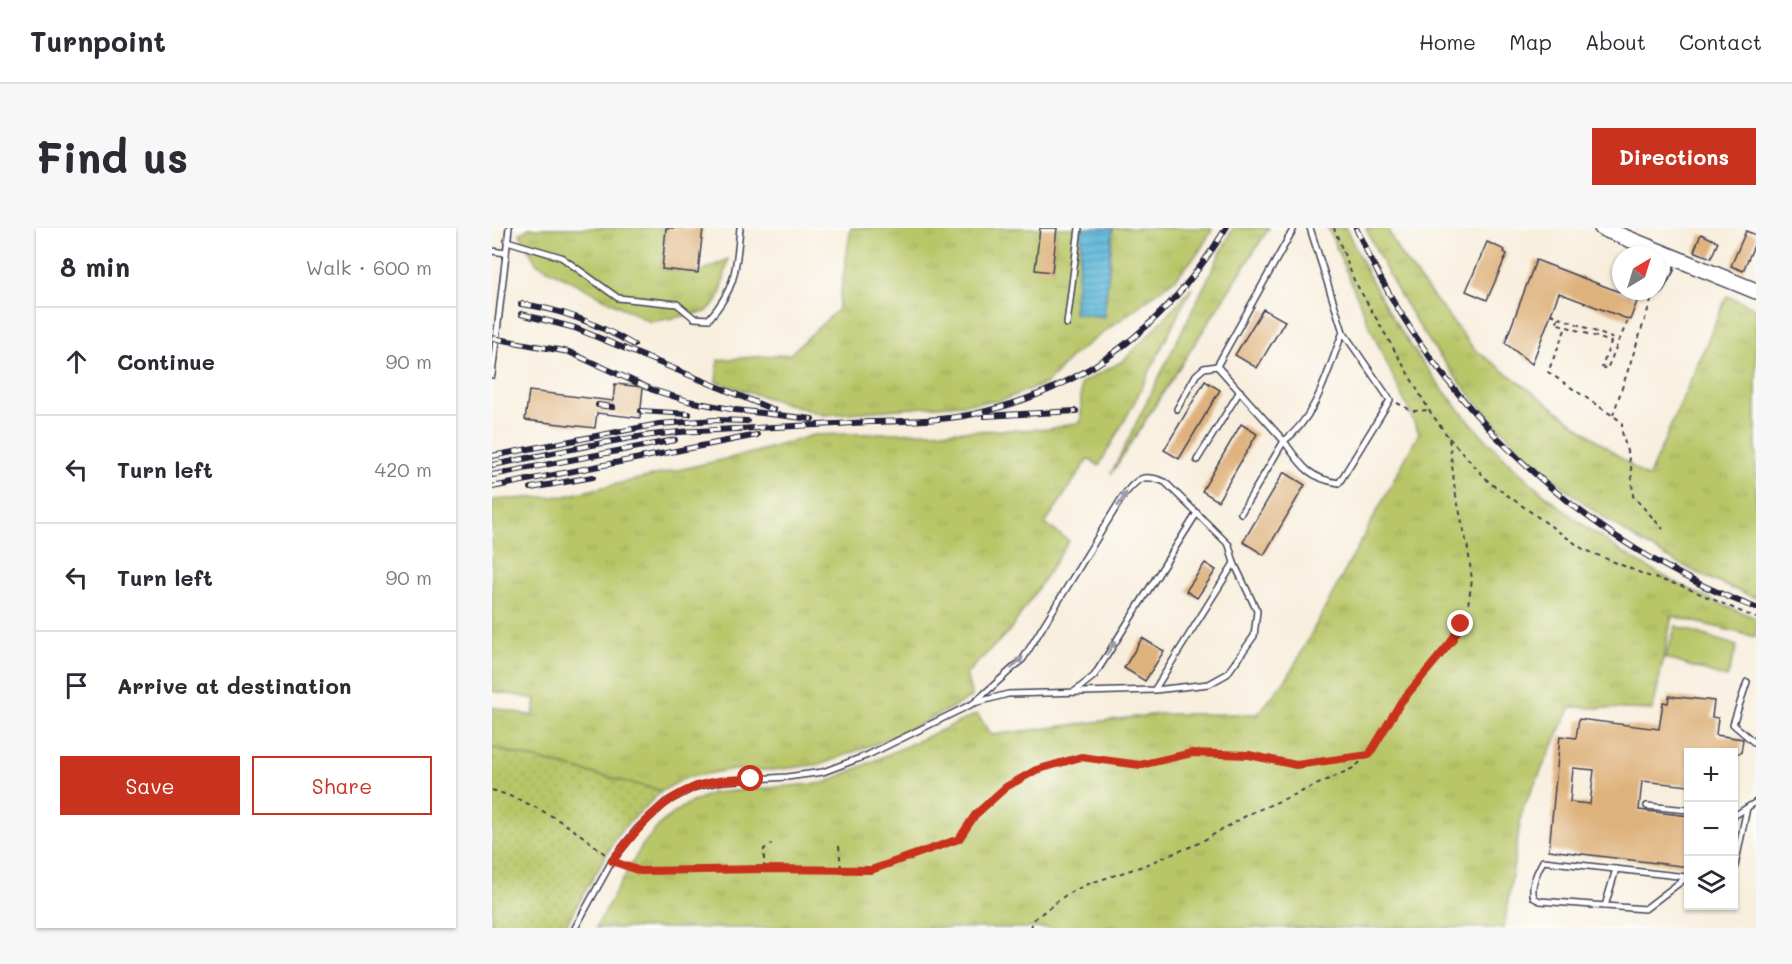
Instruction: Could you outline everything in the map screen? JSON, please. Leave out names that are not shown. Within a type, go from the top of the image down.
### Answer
[{"type":"main road","points":[[1602,228],[1756,291]]},
{"type":"street","points":[[1666,272],[1668,255]]},
{"type":"lane","points":[[492,375],[508,228]]},
{"type":"lane","points":[[507,241],[561,257],[618,298],[676,304],[693,318],[709,319],[722,304],[734,283],[740,228]]},
{"type":"lane","points":[[1067,324],[1078,228]]},
{"type":"lane","points":[[1217,366],[1294,228]]},
{"type":"lane","points":[[1217,366],[1284,441],[1305,470],[1322,480],[1339,483],[1390,400],[1343,332],[1310,228]]},
{"type":"lane","points":[[492,251],[506,253]]},
{"type":"lane","points":[[1241,513],[1284,441],[1296,432],[1309,416],[1343,332]]},
{"type":"lane","points":[[1177,409],[1196,375],[1204,368],[1217,366]]},
{"type":"lane","points":[[1197,460],[1240,391]]},
{"type":"lane","points":[[574,928],[612,861],[637,829],[666,802],[695,787],[722,781],[823,772],[868,755],[974,703],[1008,694],[1155,690],[1209,684],[1227,674],[1254,636],[1257,611],[1234,563],[1229,545],[1165,482],[1151,476],[1136,481],[1123,496],[1023,659],[974,703]]},
{"type":"lane","points":[[1074,692],[1094,676],[1197,513]]},
{"type":"lane","points":[[1155,690],[1234,563]]},
{"type":"lane","points":[[1747,682],[1733,724],[1756,744]]},
{"type":"lane","points":[[1738,814],[1756,802]]},
{"type":"lane","points":[[1647,806],[1684,810]]},
{"type":"lane","points":[[1737,856],[1747,808]]},
{"type":"lane","points":[[1684,877],[1543,861],[1532,891],[1534,898],[1540,901],[1645,909],[1684,880]]},
{"type":"lane","points":[[1605,906],[1616,869]]},
{"type":"path","points":[[1334,228],[1354,280],[1429,410],[1449,438],[1490,483],[1583,549],[1648,576],[1682,586],[1756,618]]},
{"type":"path","points":[[1613,415],[1652,300]]},
{"type":"path","points":[[1551,314],[1619,341]]},
{"type":"path","points":[[1559,317],[1556,323],[1611,342],[1602,368],[1607,369],[1628,320]]},
{"type":"path","points":[[1565,330],[1548,372],[1622,422],[1634,496],[1663,529]]},
{"type":"path","points":[[1390,400],[1413,411],[1429,410]]},
{"type":"path","points":[[1031,928],[1034,920],[1067,894],[1197,844],[1251,813],[1353,768],[1369,755],[1401,702],[1451,642],[1468,605],[1472,580],[1468,549],[1455,491],[1449,438]]},
{"type":"path","points":[[492,790],[543,812],[585,837],[612,861],[640,871],[871,870],[959,839],[975,815],[1006,787],[1036,770],[1081,757],[1140,765],[1192,753],[1249,755],[1296,765],[1369,755]]},
{"type":"path","points":[[764,869],[764,849],[772,844]]},
{"type":"path","points":[[839,846],[841,869]]},
{"type":"green space","points":[[529,228],[666,228],[662,269],[698,273],[728,259],[722,288],[717,301],[706,312],[650,322],[536,263],[520,234]]},
{"type":"green space","points":[[851,228],[1040,228],[1052,272],[1057,228],[1083,228],[1074,313],[1104,317],[1113,228],[1209,228],[1212,230],[1198,253],[1175,279],[1072,356],[1047,383],[999,401],[824,415],[716,382],[718,360],[790,354],[838,309]]},
{"type":"green space","points":[[1233,228],[1269,228],[1111,474]]},
{"type":"green space","points":[[1328,228],[1346,228],[1378,293],[1417,355],[1461,412],[1511,465],[1566,512],[1625,554],[1689,589],[1756,618],[1756,637],[1672,616],[1653,710],[1571,707],[1522,811],[1504,928],[596,928],[642,846],[662,822],[686,805],[712,793],[825,783],[977,714],[992,735],[1159,714],[1258,714],[1289,675],[1419,433],[1369,325]]},
{"type":"green space","points":[[1366,228],[1387,228],[1400,254],[1473,348],[1648,478],[1727,296],[1756,308],[1756,598],[1693,571],[1633,537],[1577,497],[1524,452],[1477,402],[1434,348],[1397,290]]},
{"type":"green space","points":[[1192,287],[1132,407],[1099,466],[1088,459],[1045,524],[1069,541],[1011,629],[966,674],[972,697],[901,734],[822,764],[773,770],[727,770],[685,778],[662,791],[492,748],[492,707],[533,716],[536,699],[492,691],[492,500],[565,496],[756,452],[813,435],[1049,429],[1081,422],[1081,383],[1123,361]]},
{"type":"green space","points":[[1676,626],[1737,646],[1727,678],[1665,658]]},
{"type":"green space","points":[[492,748],[662,791],[620,831],[564,928],[492,928]]},
{"type":"water","points":[[1083,228],[1113,228],[1104,317],[1074,313]]},
{"type":"building","points":[[666,228],[703,228],[698,273],[662,269]]},
{"type":"building","points":[[1040,228],[1057,228],[1052,272],[1035,270]]},
{"type":"building","points":[[1746,231],[1756,235],[1756,241],[1743,271],[1731,266]]},
{"type":"building","points":[[1701,234],[1718,242],[1711,258],[1694,251]]},
{"type":"building","points":[[1487,242],[1505,250],[1507,254],[1487,300],[1466,291]]},
{"type":"building","points":[[1536,260],[1612,289],[1612,300],[1638,300],[1630,320],[1559,293],[1532,364],[1505,343]]},
{"type":"building","points":[[1263,309],[1285,321],[1257,368],[1235,355]]},
{"type":"building","points":[[1205,381],[1220,390],[1179,459],[1164,450]]},
{"type":"building","points":[[615,384],[643,387],[640,418],[597,413],[595,428],[525,420],[529,391],[613,401]]},
{"type":"building","points":[[1241,424],[1257,434],[1218,501],[1202,491]]},
{"type":"building","points":[[1284,472],[1305,485],[1264,555],[1243,542]]},
{"type":"building","points":[[1205,563],[1216,570],[1197,598],[1186,591]]},
{"type":"building","points":[[1142,638],[1164,651],[1145,681],[1124,668]]},
{"type":"building","points":[[1669,696],[1714,701],[1712,717],[1718,718],[1716,735],[1743,739],[1741,753],[1738,753],[1738,748],[1684,748],[1684,785],[1642,781],[1639,810],[1684,815],[1684,866],[1549,850],[1560,736],[1576,738],[1579,719],[1659,729],[1663,702],[1668,703]],"holes":[[[1573,768],[1594,770],[1590,804],[1570,802]]]},
{"type":"railway","points":[[492,465],[657,434],[936,419],[974,414],[1015,403],[1053,388],[1088,370],[1120,348],[1150,323],[1178,294],[1203,263],[1226,228]]},
{"type":"railway","points":[[1356,228],[1388,292],[1426,351],[1469,407],[1518,458],[1572,504],[1629,545],[1691,580],[1756,608]]},
{"type":"railway","points":[[521,304],[579,318],[634,345]]},
{"type":"railway","points":[[521,314],[575,328],[774,410]]},
{"type":"railway","points":[[492,338],[569,352],[653,390],[688,401],[736,410],[812,419]]},
{"type":"railway","points":[[598,405],[613,407]]},
{"type":"railway","points":[[641,411],[689,414]]},
{"type":"railway","points":[[985,416],[1076,411]]},
{"type":"railway","points":[[492,456],[659,424],[715,420],[747,421]]},
{"type":"railway","points":[[492,487],[757,435]]},
{"type":"railway","points":[[492,475],[675,440]]},
{"type":"railway","points":[[531,488],[593,477]]},
{"type":"route","points":[[751,779],[722,781],[695,787],[666,802],[637,829],[612,861],[640,871],[871,870],[959,839],[975,815],[1006,787],[1036,770],[1081,757],[1140,765],[1192,753],[1249,755],[1296,765],[1369,755],[1401,702],[1451,642],[1461,624]]}]
